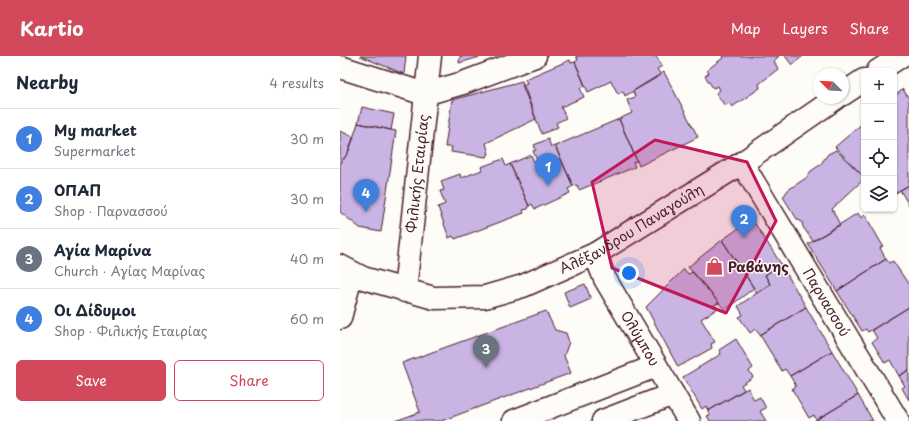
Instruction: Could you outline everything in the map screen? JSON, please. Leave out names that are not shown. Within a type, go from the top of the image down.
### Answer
[{"type":"street","name":"Φιλικής Εταιρίας","points":[[405,291],[430,56]]},
{"type":"street","points":[[340,67],[425,94],[462,83],[535,56]]},
{"type":"street","points":[[883,68],[901,56]]},
{"type":"street","points":[[849,90],[861,82]]},
{"type":"street","name":"Αλέξανδρου Παναγούλη","points":[[346,269],[362,278],[434,298],[485,297],[523,286],[595,254],[742,163],[827,104]]},
{"type":"street","name":"Παρνασσού","points":[[742,163],[898,421]]},
{"type":"street","name":"Ολύμπου","points":[[595,254],[605,279],[689,421]]},
{"type":"street","points":[[340,318],[346,269]]},
{"type":"street","points":[[514,421],[656,366]]},
{"type":"street","points":[[603,421],[673,394]]},
{"type":"highlighted area","points":[[655,140],[747,162],[776,221],[726,313],[612,268],[592,182]]},
{"type":"building","points":[[360,56],[406,56],[404,74]]},
{"type":"building","points":[[460,56],[483,56],[459,63]]},
{"type":"building","points":[[576,56],[656,56],[662,66],[657,69],[661,75],[625,96],[623,91],[618,94],[611,81],[588,92],[575,62],[578,60]]},
{"type":"building","points":[[722,56],[779,56],[774,61],[778,69],[759,84],[760,88],[732,107],[729,103],[725,106],[716,93],[720,90],[718,86],[713,88],[705,76],[709,73],[707,70],[723,58]]},
{"type":"building","points":[[785,56],[803,56],[792,65]]},
{"type":"building","points":[[570,60],[571,63],[575,62],[585,86],[580,88],[584,97],[561,107],[566,118],[556,123],[558,127],[542,134],[522,85],[527,83],[525,79]]},
{"type":"building","points":[[664,72],[698,137],[639,166],[619,119],[632,113],[627,100],[635,97],[633,91]]},
{"type":"building","points":[[522,81],[536,119],[486,143],[489,154],[486,157],[451,152],[452,147],[445,147],[452,100]]},
{"type":"building","points":[[903,89],[909,99],[909,185],[897,192],[897,104],[897,94]]},
{"type":"building","points":[[362,107],[394,114],[391,130],[358,123]]},
{"type":"building","points":[[619,119],[637,161],[633,162],[635,167],[579,190],[577,185],[573,186],[555,146]]},
{"type":"building","points":[[358,123],[396,131],[381,232],[360,228],[340,212],[340,164],[348,153]]},
{"type":"building","points":[[861,125],[861,174],[835,147]]},
{"type":"building","points":[[340,131],[354,137],[348,153],[340,164]]},
{"type":"building","points":[[548,139],[551,147],[555,146],[573,186],[568,189],[570,193],[535,209],[532,204],[529,206],[510,164],[531,155],[534,162],[537,160],[533,151],[536,150],[534,145]]},
{"type":"building","points":[[836,150],[861,174],[861,182],[832,209],[840,225],[813,241],[803,227],[802,222],[797,219],[783,197],[788,190],[806,178],[811,171],[820,165],[828,154]]},
{"type":"building","points":[[503,159],[506,166],[510,164],[529,206],[528,209],[523,210],[524,213],[455,239],[453,236],[449,238],[438,207],[445,204],[440,191],[444,190],[441,181],[460,174],[461,178],[482,170],[481,167]]},
{"type":"building","points":[[909,185],[909,205],[900,190]]},
{"type":"building","points":[[858,213],[861,218],[865,215],[883,246],[880,248],[886,259],[837,291],[808,244]]},
{"type":"building","points":[[752,219],[781,264],[765,275],[770,284],[757,293],[722,240]]},
{"type":"building","points":[[722,240],[754,288],[725,310],[688,267]]},
{"type":"building","points":[[886,259],[889,263],[893,261],[909,285],[909,307],[868,332],[866,329],[862,331],[837,291]]},
{"type":"building","points":[[781,264],[806,307],[760,335],[755,329],[750,333],[739,317],[743,315],[738,306],[770,284],[765,275]]},
{"type":"building","points":[[684,269],[688,274],[693,272],[719,303],[714,305],[717,309],[701,319],[715,342],[711,344],[712,348],[678,367],[646,307]]},
{"type":"building","points":[[585,284],[591,299],[570,308],[564,292]]},
{"type":"building","points":[[806,307],[832,351],[790,376],[785,369],[782,371],[760,335]]},
{"type":"building","points":[[909,307],[909,370],[899,376],[890,360],[885,363],[872,342],[877,338],[872,330]]},
{"type":"building","points":[[546,311],[555,330],[566,333],[569,342],[564,356],[571,373],[441,421],[395,421],[420,412],[402,363]]},
{"type":"building","points":[[736,339],[753,368],[749,371],[753,377],[741,385],[744,390],[708,411],[706,406],[702,409],[683,377],[721,354],[719,350]]},
{"type":"building","points":[[832,351],[858,395],[816,420],[814,415],[809,418],[792,389],[796,386],[790,376]]},
{"type":"building","points":[[909,370],[909,400],[902,388],[905,386],[899,376]]},
{"type":"building","points":[[748,388],[754,400],[760,397],[766,408],[760,411],[766,421],[710,421],[707,416],[710,415],[708,411]]},
{"type":"building","points":[[858,395],[873,421],[815,421],[816,420]]},
{"type":"place","name":"My market","points":[[548,186]]},
{"type":"place","name":"Οι Δίδυμοι","points":[[366,212]]},
{"type":"place","name":"ΟΠΑΠ","points":[[744,238]]},
{"type":"place","name":"Ραβάνης","points":[[715,267]]},
{"type":"place","name":"Αγία Μαρίνα","points":[[486,368]]}]
